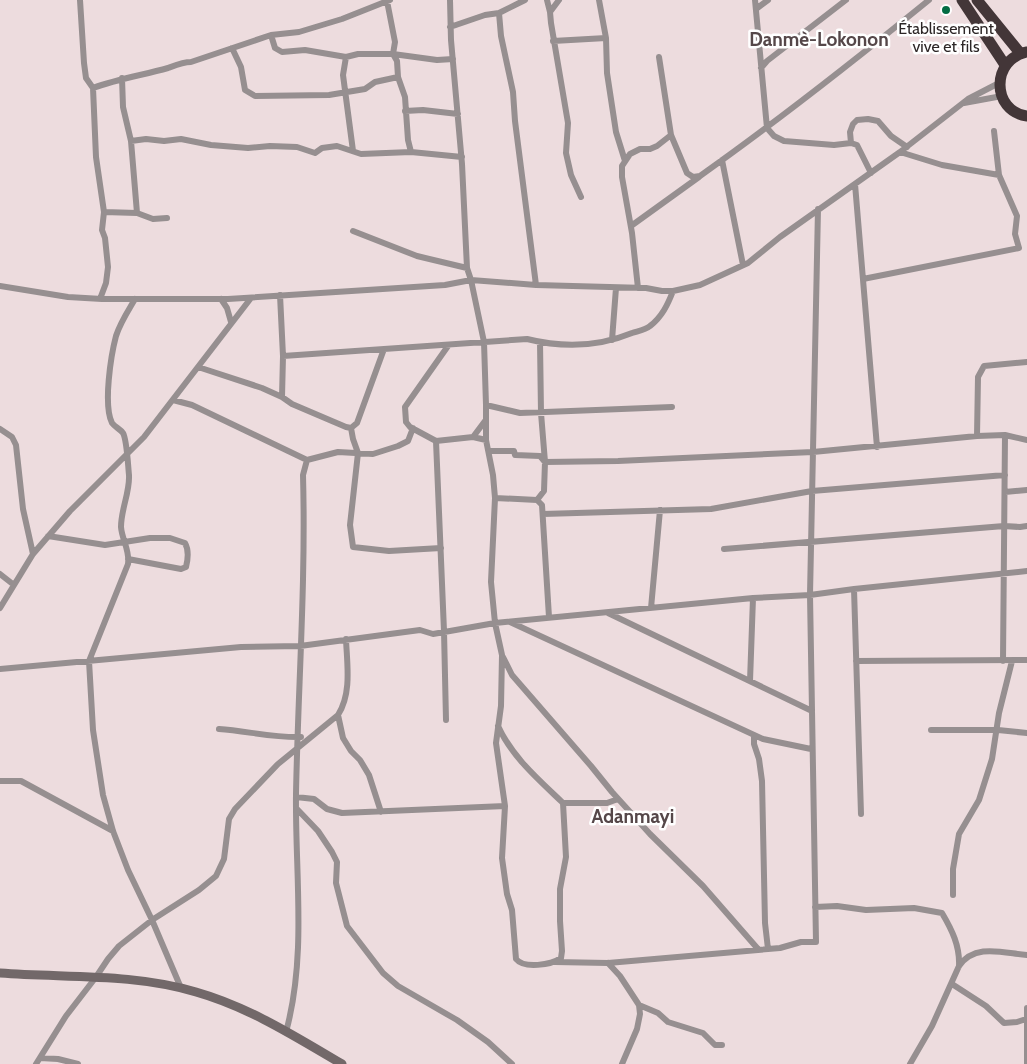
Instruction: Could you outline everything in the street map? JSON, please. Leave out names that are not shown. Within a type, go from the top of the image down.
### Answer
[{"type":"highway","points":[[962,0],[1005,65]]},
{"type":"highway","points":[[976,0],[1023,53],[1005,65],[999,83],[1002,96],[1009,108],[1021,115],[1027,116]]},
{"type":"main road","points":[[0,973],[96,977],[181,988],[222,1000],[249,1012],[342,1064]]},
{"type":"street","points":[[80,0],[86,78],[93,88],[96,157],[104,212],[102,230],[105,238],[108,267],[106,282],[100,299]]},
{"type":"street","points":[[450,0],[450,27],[462,157],[467,268],[484,342],[486,440],[493,475],[491,582],[495,623],[502,654],[502,706],[496,743],[505,806],[502,858],[507,894],[512,910],[516,959],[520,964],[555,962],[608,963],[780,948],[801,942],[816,942],[810,595],[818,210]]},
{"type":"street","points":[[450,27],[485,15],[499,13],[525,0]]},
{"type":"street","points":[[547,0],[568,124],[566,153],[571,175],[581,197]]},
{"type":"street","points":[[550,12],[559,0]]},
{"type":"street","points":[[599,0],[606,38],[606,73],[616,132],[624,161],[622,177],[631,226],[638,288]]},
{"type":"street","points":[[755,0],[766,128],[774,136],[784,141],[834,145],[851,143],[857,145],[871,173]]},
{"type":"street","points":[[756,9],[768,0]]},
{"type":"street","points":[[761,68],[767,61],[846,0]]},
{"type":"street","points":[[631,226],[766,128],[850,64],[928,0]]},
{"type":"street","points":[[93,88],[122,78],[183,62],[191,62],[271,35],[299,32],[342,19],[389,1],[395,42],[393,54],[397,61],[398,77],[405,97],[408,140],[411,152]]},
{"type":"street","points":[[499,13],[501,36],[513,92],[536,285]]},
{"type":"street","points":[[271,35],[275,48],[282,52],[305,50],[346,58],[358,54],[393,54],[437,60],[453,59]]},
{"type":"street","points":[[554,42],[606,38]]},
{"type":"street","points":[[232,48],[241,67],[245,90],[255,96],[312,96],[345,93],[365,89],[376,82],[398,77]]},
{"type":"street","points":[[659,57],[671,135],[687,173],[693,177],[700,176]]},
{"type":"street","points":[[346,58],[343,75],[353,151]]},
{"type":"street","points":[[122,78],[123,107],[131,141],[137,213]]},
{"type":"street","points":[[0,286],[100,299],[251,298],[445,285],[471,280],[673,291],[700,285],[743,265],[900,152],[973,96],[999,83]]},
{"type":"street","points":[[964,103],[1002,96]]},
{"type":"street","points":[[405,111],[423,110],[458,114]]},
{"type":"street","points":[[851,143],[850,132],[852,124],[857,120],[868,119],[878,121],[891,136],[907,146]]},
{"type":"street","points":[[862,279],[1019,248],[1015,234],[1017,216],[999,175],[994,131]]},
{"type":"street","points":[[624,161],[630,154],[640,149],[650,149],[657,146],[671,135]]},
{"type":"street","points":[[131,141],[181,139],[211,145],[248,148],[270,146],[297,147],[315,153],[322,148],[337,146],[361,154],[411,152],[462,157]]},
{"type":"street","points":[[900,152],[942,166],[999,175]]},
{"type":"street","points":[[722,160],[743,265]]},
{"type":"street","points":[[855,184],[877,447]]},
{"type":"street","points":[[104,212],[137,213],[153,218],[167,218]]},
{"type":"street","points":[[353,231],[417,256],[467,268]]},
{"type":"street","points":[[612,340],[616,288]]},
{"type":"street","points":[[283,356],[527,339],[551,345],[574,346],[612,340],[650,327],[667,307],[673,291]]},
{"type":"street","points":[[280,295],[283,356],[282,397]]},
{"type":"street","points":[[0,608],[33,554],[70,511],[144,437],[251,298]]},
{"type":"street","points":[[135,299],[117,335],[108,386],[112,422],[124,434],[127,454],[128,488],[121,516],[124,541],[129,555],[89,661],[93,730],[103,795],[113,831],[128,870],[181,988]]},
{"type":"street","points":[[221,299],[227,308],[231,322]]},
{"type":"street","points":[[537,500],[544,491],[545,462],[541,413],[540,342]]},
{"type":"street","points":[[448,346],[405,407],[406,422],[436,441],[473,437],[486,440]]},
{"type":"street","points":[[352,428],[357,423],[384,349]]},
{"type":"street","points":[[977,436],[978,377],[984,366],[1027,362]]},
{"type":"street","points":[[198,367],[262,388],[292,404],[352,428]]},
{"type":"street","points":[[173,400],[192,405],[307,460],[338,452],[373,454],[408,441],[413,428]]},
{"type":"street","points":[[486,406],[520,413],[672,407]]},
{"type":"street","points":[[473,437],[486,421]]},
{"type":"street","points":[[352,428],[353,439],[358,453],[350,525],[353,547],[389,551],[440,548]]},
{"type":"street","points":[[0,429],[12,437],[16,445],[23,509],[33,554]]},
{"type":"street","points":[[545,462],[618,461],[813,452],[977,436],[1005,435],[1027,440]]},
{"type":"street","points":[[1003,661],[1005,435]]},
{"type":"street","points":[[436,441],[446,720]]},
{"type":"street","points":[[489,451],[514,451],[516,455],[540,456],[545,462]]},
{"type":"street","points":[[286,1032],[293,1007],[298,953],[296,797],[302,610],[302,476],[307,460]]},
{"type":"street","points":[[543,514],[711,509],[812,491],[1005,475]]},
{"type":"street","points":[[1004,492],[1027,490]]},
{"type":"street","points":[[494,498],[537,500],[542,505],[549,618]]},
{"type":"street","points":[[651,608],[660,510]]},
{"type":"street","points":[[724,549],[1004,526],[1027,526]]},
{"type":"street","points":[[48,536],[105,545],[150,538],[170,538],[185,543],[188,550],[186,567],[181,569],[128,559]]},
{"type":"street","points":[[0,669],[240,646],[300,646],[420,630],[433,634],[509,621],[754,598],[810,595],[1027,571]]},
{"type":"street","points":[[0,574],[14,585]]},
{"type":"street","points":[[854,589],[862,814]]},
{"type":"street","points":[[750,681],[754,598]]},
{"type":"street","points":[[608,613],[812,711]]},
{"type":"street","points":[[509,621],[763,739],[812,749]]},
{"type":"street","points":[[36,1064],[66,1016],[119,946],[152,920],[199,890],[216,876],[224,858],[229,819],[232,813],[278,764],[338,715],[344,705],[348,681],[346,639]]},
{"type":"street","points":[[502,654],[512,675],[618,799],[650,834],[703,886],[758,949]]},
{"type":"street","points":[[953,895],[954,869],[959,834],[979,800],[992,759],[998,730],[999,713],[1012,660]]},
{"type":"street","points":[[856,661],[1027,660]]},
{"type":"street","points":[[338,715],[343,738],[351,751],[360,760],[368,775],[381,812]]},
{"type":"street","points":[[498,726],[503,737],[529,771],[563,803],[608,803],[618,799]]},
{"type":"street","points":[[219,729],[274,736],[310,737]]},
{"type":"street","points":[[931,730],[998,730],[1027,733]]},
{"type":"street","points":[[754,735],[754,744],[759,759],[762,781],[764,923],[768,949]]},
{"type":"street","points":[[0,781],[21,781],[113,831]]},
{"type":"street","points":[[296,797],[314,799],[334,812],[381,812],[505,806]]},
{"type":"street","points":[[555,962],[561,958],[562,951],[560,889],[566,856],[563,803]]},
{"type":"street","points":[[297,809],[318,831],[332,852],[337,862],[336,883],[347,926],[383,973],[398,986],[457,1020],[488,1042],[512,1064]]},
{"type":"street","points":[[815,907],[837,906],[866,910],[914,908],[942,913],[952,930],[960,952],[959,966],[932,1026],[910,1064]]},
{"type":"street","points":[[959,966],[970,955],[978,952],[1027,955]]},
{"type":"street","points":[[608,963],[620,976],[639,1005],[638,1029],[622,1064]]},
{"type":"street","points":[[952,984],[986,1006],[1004,1023],[1026,1019]]},
{"type":"street","points":[[639,1005],[658,1013],[668,1022],[703,1033],[715,1045],[722,1045]]},
{"type":"street","points":[[1027,1008],[1027,1064]]},
{"type":"street","points":[[40,1058],[58,1059],[78,1064]]},
{"type":"place","name":"Établissement vive et fils","points":[[946,10]]},
{"type":"district","name":"Danmè-Lokonon","points":[[819,39]]},
{"type":"district","name":"Adanmayi","points":[[633,816]]}]
